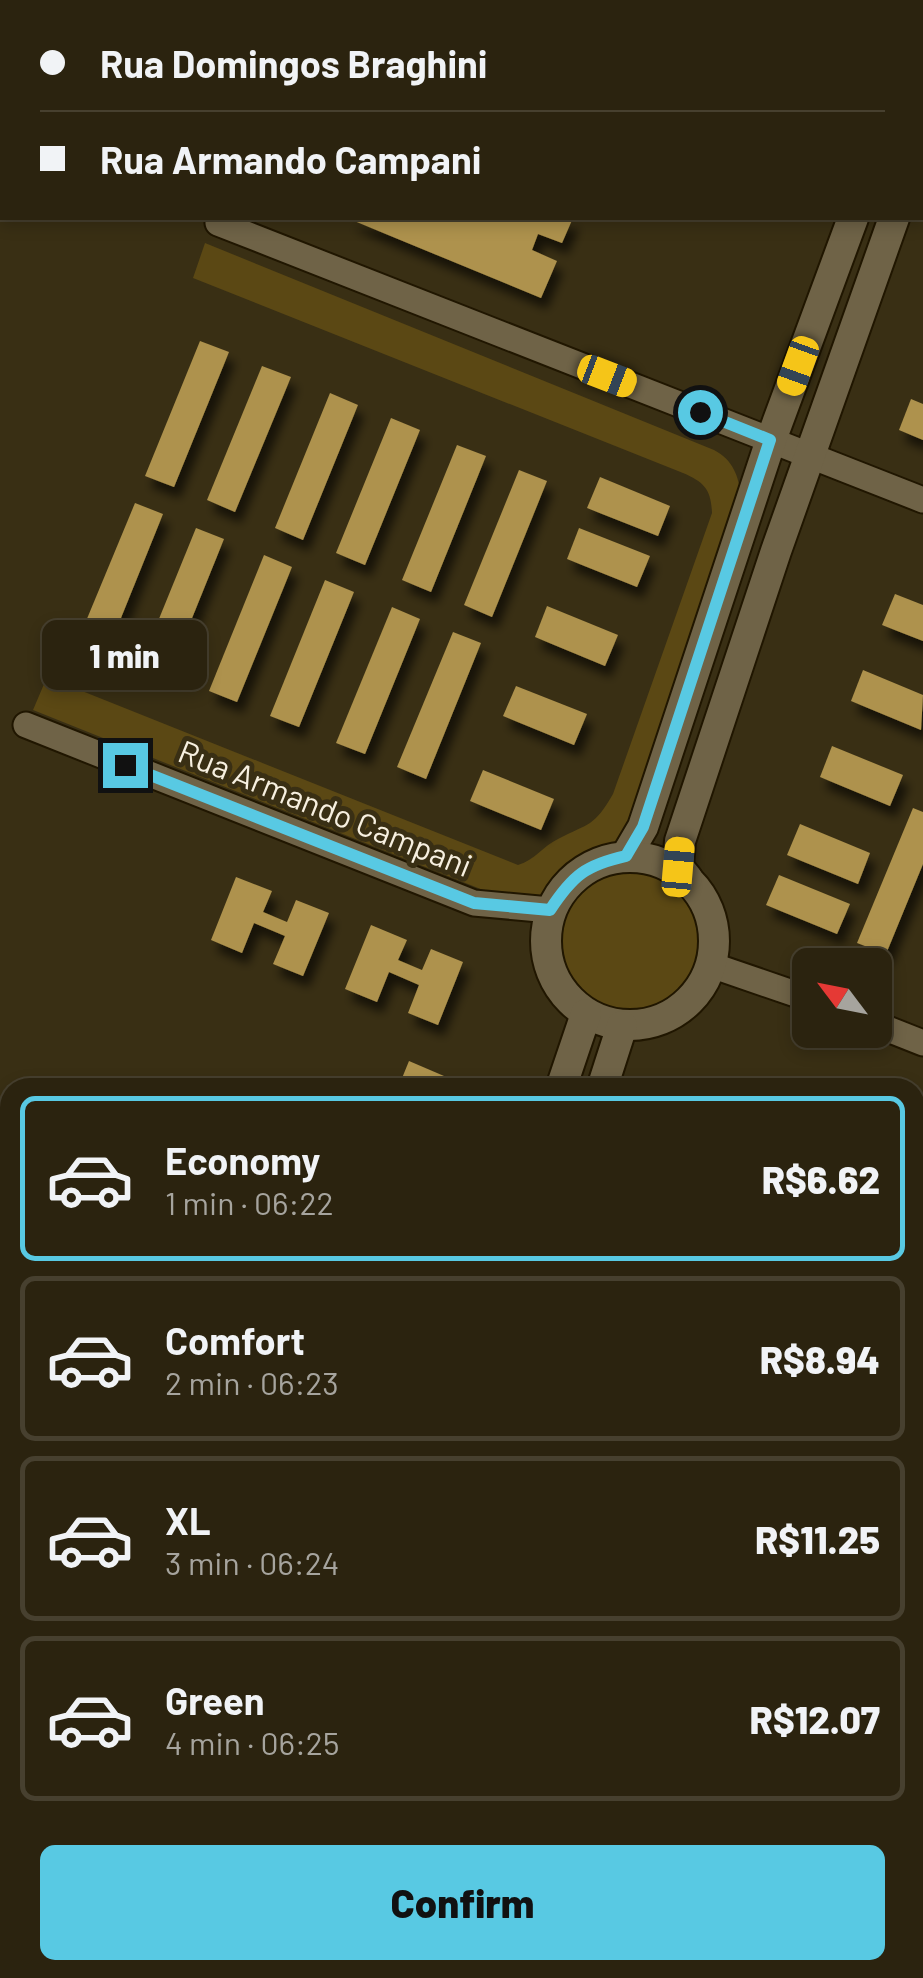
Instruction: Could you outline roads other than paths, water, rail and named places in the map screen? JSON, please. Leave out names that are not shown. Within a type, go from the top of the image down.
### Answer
[{"type":"street","points":[[626,856],[643,827],[770,440],[852,220]]},
{"type":"street","points":[[687,878],[659,861],[626,856],[595,863],[568,882],[550,910],[545,940],[549,969],[564,995],[586,1014],[622,1026],[650,1024],[674,1012],[695,994],[711,966],[716,938],[706,906],[687,878],[678,867],[680,841],[776,551],[893,220]]},
{"type":"street","points":[[218,223],[923,500]]},
{"type":"street","name":"Rua Armando Campani","points":[[26,725],[474,903],[550,910]]},
{"type":"street","points":[[711,966],[792,993]]},
{"type":"street","points":[[564,1078],[586,1014]]},
{"type":"street","points":[[605,1078],[622,1026]]},
{"type":"street","points":[[892,1031],[923,1043]]}]
